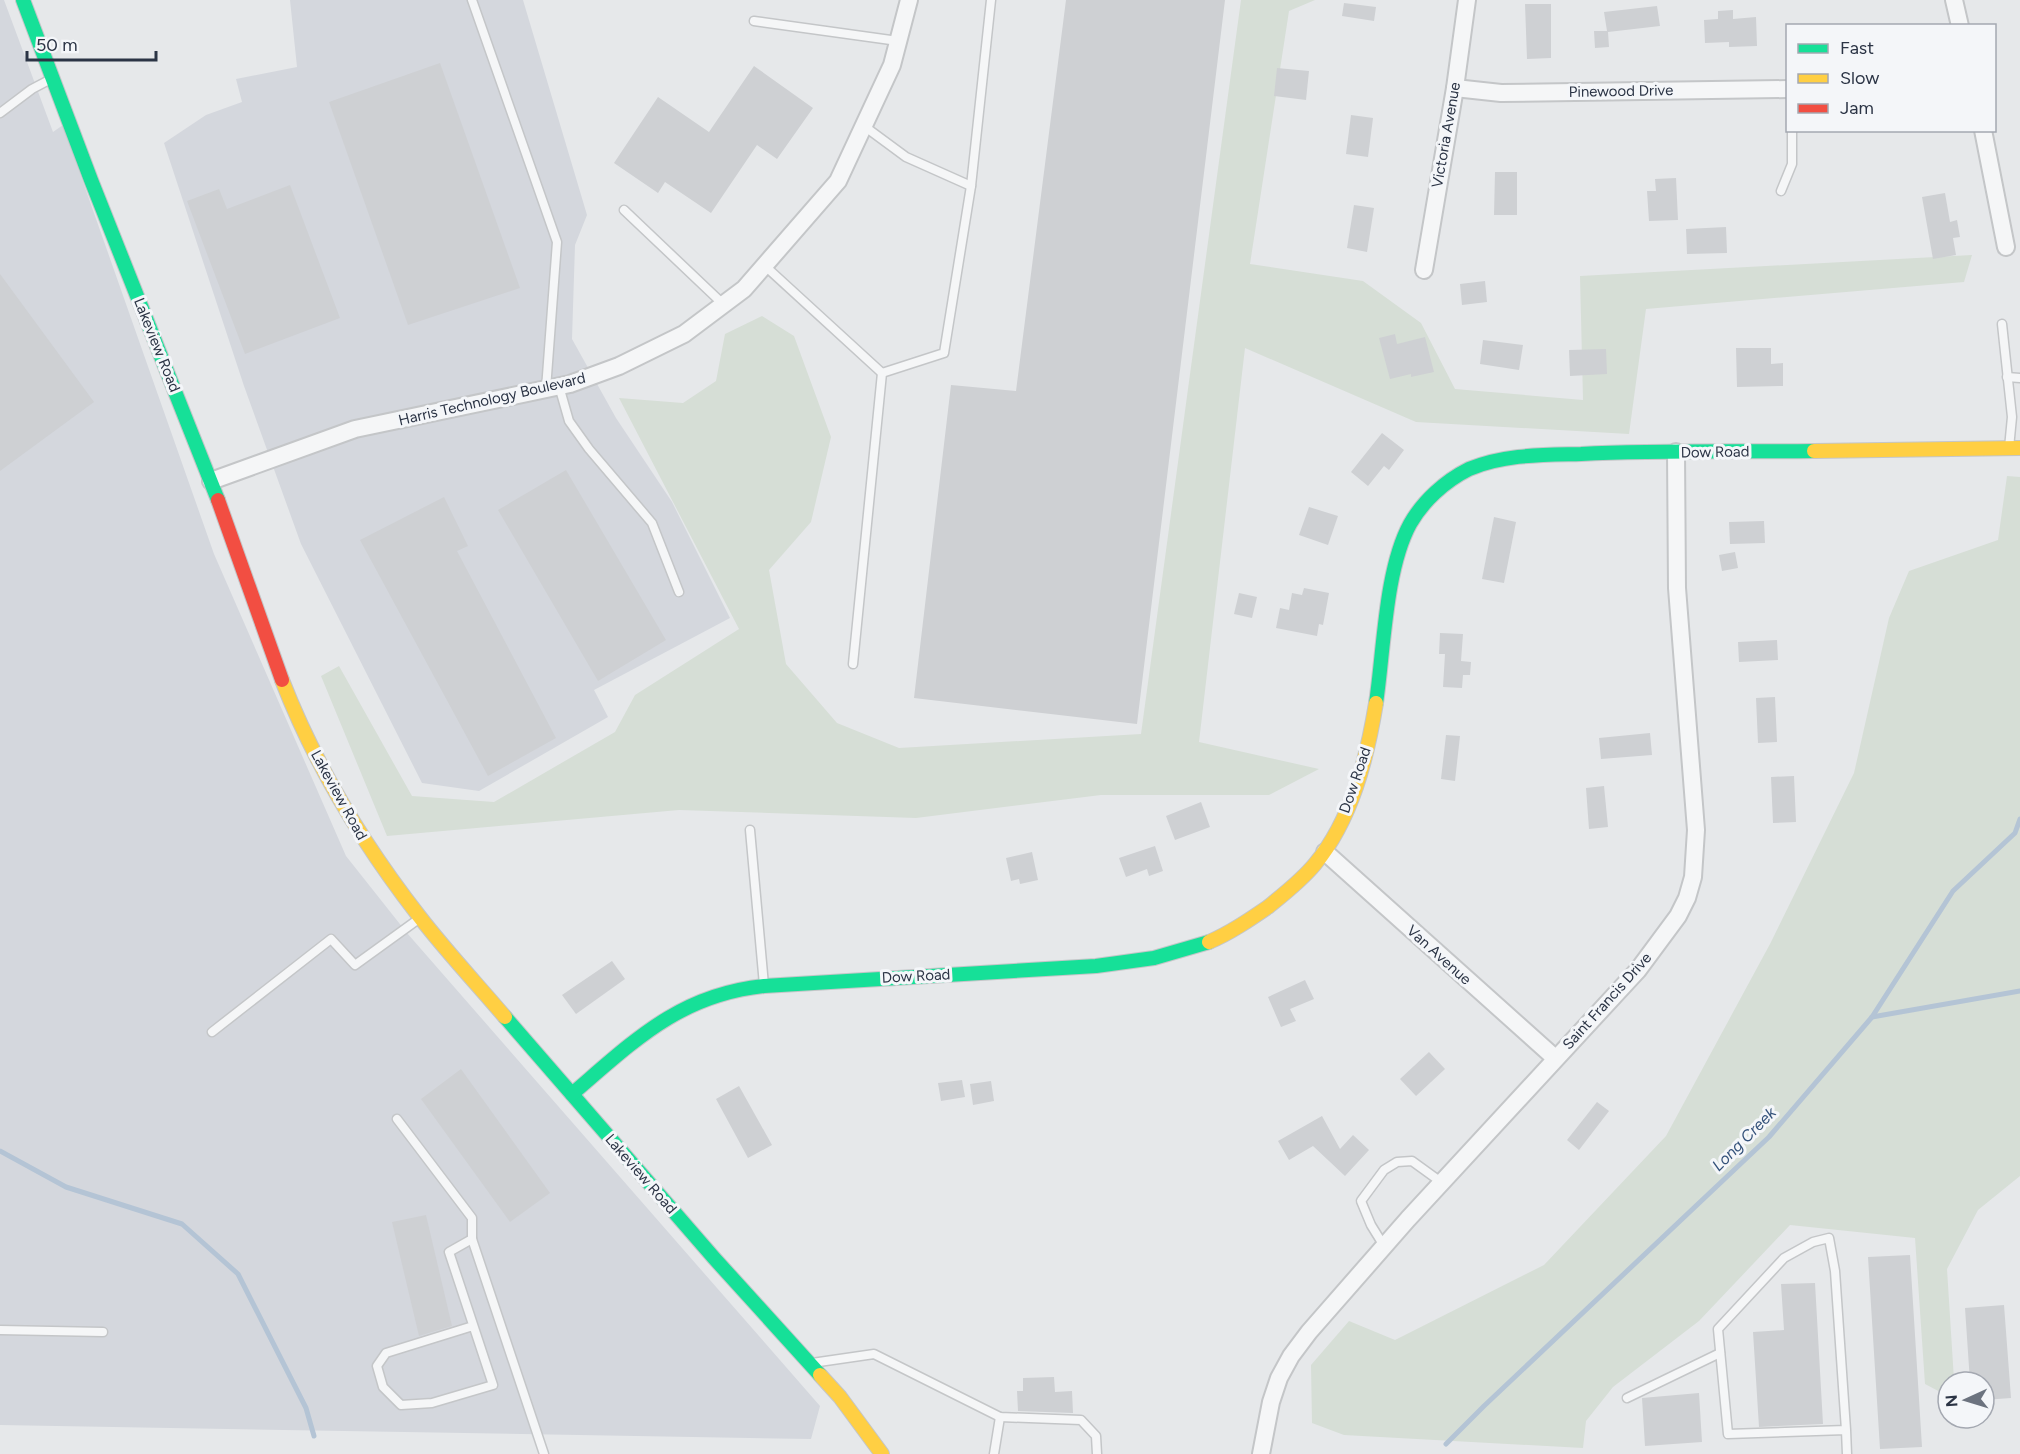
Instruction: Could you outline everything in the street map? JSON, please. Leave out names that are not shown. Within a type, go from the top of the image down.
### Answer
[{"type":"street","name":"Lakeview Road","points":[[23,0],[51,79],[211,481],[296,712],[347,814],[382,869],[420,918],[714,1258],[840,1397],[882,1454]]},
{"type":"street","name":"Harris Technology Boulevard","points":[[211,481],[356,429],[553,388],[619,366],[684,334],[744,289],[838,181],[892,65],[909,0]]},
{"type":"street","name":"Victoria Avenue","points":[[1424,270],[1455,88],[1467,0]]},
{"type":"street","points":[[1954,0],[1959,24]]},
{"type":"street","name":"Pinewood Drive","points":[[1455,88],[1500,93],[1786,88]]},
{"type":"street","points":[[1983,132],[2006,247]]},
{"type":"street","name":"Dow Road","points":[[572,1094],[626,1050],[687,1007],[707,998],[764,986],[1094,966],[1179,952],[1233,930],[1261,912],[1284,894],[1325,852],[1354,793],[1365,758],[1380,674],[1396,559],[1402,538],[1423,504],[1454,478],[1475,466],[1500,459],[1538,455],[2015,448]]},
{"type":"street","name":"Saint Francis Drive","points":[[1261,1454],[1270,1402],[1291,1356],[1326,1311],[1384,1246],[1638,970],[1667,932],[1687,898],[1693,877],[1696,830],[1677,588],[1676,452]]},
{"type":"street","name":"Van Avenue","points":[[1325,852],[1555,1058]]},
{"type":"lane","points":[[472,0],[557,243],[553,388],[569,421],[589,449],[652,523],[679,592]]},
{"type":"lane","points":[[882,373],[944,353],[971,186],[991,0]]},
{"type":"lane","points":[[754,21],[898,41]]},
{"type":"lane","points":[[0,113],[32,88],[51,79]]},
{"type":"lane","points":[[864,126],[906,157],[971,186]]},
{"type":"lane","points":[[1781,191],[1792,164],[1792,132]]},
{"type":"lane","points":[[624,210],[723,304]]},
{"type":"lane","points":[[764,266],[882,373]]},
{"type":"lane","points":[[2002,324],[2015,448]]},
{"type":"lane","points":[[853,664],[882,373]]},
{"type":"lane","points":[[2007,377],[2020,378]]},
{"type":"lane","points":[[750,830],[764,986]]},
{"type":"lane","points":[[212,1032],[331,939],[355,965],[420,918]]},
{"type":"lane","points":[[397,1119],[472,1218],[472,1239],[544,1454]]},
{"type":"lane","points":[[1384,1246],[1371,1225],[1361,1201],[1384,1170],[1397,1162],[1412,1161],[1442,1182]]},
{"type":"lane","points":[[1846,1430],[1728,1434],[1720,1353],[1718,1329],[1784,1258],[1813,1242],[1829,1238],[1835,1271],[1846,1430],[1847,1454]]},
{"type":"lane","points":[[472,1239],[449,1252],[493,1385],[432,1402],[401,1405],[383,1387],[377,1366],[386,1353],[473,1326]]},
{"type":"lane","points":[[0,1330],[103,1332]]},
{"type":"lane","points":[[1627,1398],[1720,1353]]},
{"type":"lane","points":[[809,1363],[874,1354],[1000,1418],[1081,1420],[1096,1436],[1097,1454]]},
{"type":"lane","points":[[994,1454],[1000,1418]]},
{"type":"shaded area","points":[[0,0],[4,0],[53,132],[63,125],[214,554],[346,856],[407,933],[820,1406],[811,1439],[0,1425]]},
{"type":"shaded area","points":[[290,0],[523,0],[587,215],[575,245],[572,339],[616,418],[672,502],[730,618],[594,690],[608,717],[479,791],[422,783],[301,544],[244,386],[164,143],[206,115],[242,102],[236,79],[297,67]]},
{"type":"shaded area","points":[[1241,0],[1315,0],[1289,11],[1250,264],[1363,281],[1421,323],[1455,389],[1583,400],[1580,276],[1972,255],[1964,282],[1646,309],[1629,434],[1416,422],[1245,348],[1199,742],[1319,769],[1269,795],[1101,795],[916,818],[679,810],[387,836],[321,676],[339,666],[412,796],[494,802],[615,732],[635,695],[739,629],[619,398],[683,403],[716,381],[725,334],[762,316],[794,336],[831,437],[811,522],[769,570],[786,664],[837,723],[899,748],[1141,734]]},
{"type":"shaded area","points":[[2007,476],[2020,477],[2020,1176],[1978,1210],[1947,1269],[1953,1370],[1936,1370],[1936,1390],[1925,1384],[1915,1238],[1790,1225],[1699,1321],[1613,1387],[1586,1421],[1583,1448],[1344,1435],[1312,1423],[1311,1365],[1349,1321],[1395,1340],[1544,1265],[1666,1136],[1770,944],[1854,773],[1889,618],[1909,571],[1998,540]]},
{"type":"building","points":[[1066,0],[1225,0],[1137,724],[914,698],[951,385],[1016,391]]},
{"type":"building","points":[[1344,3],[1376,7],[1374,21],[1342,16]]},
{"type":"building","points":[[1525,4],[1551,4],[1551,58],[1527,59]]},
{"type":"building","points":[[1657,6],[1660,26],[1608,32],[1609,47],[1595,48],[1594,31],[1607,31],[1604,12]]},
{"type":"building","points":[[1733,10],[1733,19],[1756,17],[1757,46],[1729,47],[1729,42],[1705,43],[1704,20],[1718,19],[1718,11]]},
{"type":"building","points":[[440,63],[520,288],[408,325],[329,102]]},
{"type":"building","points":[[754,66],[813,108],[777,159],[757,145],[711,213],[665,182],[658,193],[614,163],[658,97],[709,132]]},
{"type":"building","points":[[1277,68],[1309,71],[1306,100],[1274,96]]},
{"type":"building","points":[[1351,115],[1373,118],[1368,157],[1346,154]]},
{"type":"building","points":[[1495,172],[1517,172],[1517,215],[1494,215]]},
{"type":"building","points":[[1676,178],[1678,220],[1649,221],[1647,191],[1656,191],[1655,179]]},
{"type":"building","points":[[290,185],[340,318],[245,354],[187,201],[219,189],[227,209]]},
{"type":"building","points":[[1945,193],[1950,222],[1957,220],[1960,237],[1953,238],[1956,255],[1933,259],[1922,197]]},
{"type":"building","points":[[1354,205],[1374,208],[1367,252],[1347,248]]},
{"type":"building","points":[[1726,227],[1727,253],[1687,254],[1686,229]]},
{"type":"building","points":[[0,274],[94,402],[0,471]]},
{"type":"building","points":[[1485,281],[1487,302],[1462,305],[1460,284]]},
{"type":"building","points":[[1395,334],[1397,344],[1425,337],[1434,372],[1390,379],[1379,338]]},
{"type":"building","points":[[1483,340],[1523,345],[1519,370],[1480,364]]},
{"type":"building","points":[[1736,348],[1771,348],[1771,364],[1783,363],[1783,386],[1737,387]]},
{"type":"building","points":[[1606,349],[1607,374],[1570,376],[1569,350]]},
{"type":"building","points":[[1382,433],[1404,450],[1389,470],[1384,466],[1368,486],[1351,472]]},
{"type":"building","points":[[566,470],[666,640],[598,681],[498,510]]},
{"type":"building","points":[[444,497],[468,546],[457,551],[556,738],[488,776],[360,540]]},
{"type":"building","points":[[1309,507],[1338,516],[1328,545],[1299,535]]},
{"type":"building","points":[[1494,517],[1516,522],[1504,583],[1482,579]]},
{"type":"building","points":[[1764,521],[1765,543],[1730,544],[1729,522]]},
{"type":"building","points":[[1735,552],[1738,568],[1722,571],[1719,555]]},
{"type":"building","points":[[1304,588],[1329,593],[1323,625],[1319,624],[1317,636],[1276,628],[1280,608],[1289,610],[1292,593],[1302,595]]},
{"type":"building","points":[[1239,593],[1257,597],[1252,618],[1234,614]]},
{"type":"building","points":[[1440,633],[1463,634],[1461,661],[1471,662],[1470,675],[1463,675],[1462,688],[1443,687],[1445,654],[1439,654]]},
{"type":"building","points":[[1777,640],[1778,660],[1739,662],[1738,642]]},
{"type":"building","points":[[1775,697],[1777,742],[1758,743],[1756,698]]},
{"type":"building","points":[[1650,733],[1652,755],[1601,759],[1599,738]]},
{"type":"building","points":[[1446,735],[1460,736],[1455,781],[1441,779]]},
{"type":"building","points":[[1794,776],[1796,822],[1773,823],[1771,777]]},
{"type":"building","points":[[1604,786],[1608,827],[1589,829],[1586,788]]},
{"type":"building","points":[[1201,802],[1210,827],[1175,840],[1166,816]]},
{"type":"building","points":[[1155,846],[1163,871],[1149,876],[1147,869],[1126,877],[1119,858]]},
{"type":"building","points":[[1032,852],[1038,880],[1020,884],[1019,879],[1011,881],[1006,858]]},
{"type":"building","points":[[612,961],[625,979],[576,1014],[562,995]]},
{"type":"building","points":[[1305,980],[1314,999],[1290,1009],[1296,1021],[1281,1027],[1268,997]]},
{"type":"building","points":[[1429,1052],[1445,1069],[1416,1096],[1400,1079]]},
{"type":"building","points":[[461,1069],[550,1193],[510,1222],[421,1099]]},
{"type":"building","points":[[962,1080],[965,1097],[941,1101],[938,1083]]},
{"type":"building","points":[[991,1081],[994,1101],[973,1105],[970,1084]]},
{"type":"building","points":[[739,1086],[772,1145],[748,1158],[716,1099]]},
{"type":"building","points":[[1597,1102],[1609,1111],[1579,1150],[1567,1140]]},
{"type":"building","points":[[1322,1116],[1340,1149],[1353,1135],[1369,1150],[1345,1176],[1313,1146],[1289,1160],[1278,1141]]},
{"type":"building","points":[[426,1215],[452,1326],[419,1336],[392,1222]]},
{"type":"building","points":[[1910,1255],[1922,1447],[1880,1449],[1868,1257]]},
{"type":"building","points":[[1815,1283],[1823,1424],[1759,1427],[1753,1332],[1784,1330],[1781,1284]]},
{"type":"building","points":[[2004,1305],[2011,1398],[1996,1399],[1996,1370],[1969,1370],[1965,1308]]},
{"type":"building","points":[[1054,1377],[1055,1392],[1072,1391],[1073,1413],[1018,1411],[1017,1391],[1023,1391],[1023,1378]]},
{"type":"building","points":[[1699,1393],[1702,1442],[1645,1446],[1642,1398]]},
{"type":"waterway","name":"Long Creek","points":[[1446,1444],[1769,1137],[1872,1017],[1953,891],[2015,833],[2020,819]]},
{"type":"waterway","points":[[1872,1017],[2020,991]]},
{"type":"waterway","points":[[0,1151],[66,1187],[182,1224],[238,1274],[306,1408],[314,1436]]},
{"type":"traffic: fast","points":[[23,0],[91,180],[218,500]]},
{"type":"traffic: fast","points":[[1376,703],[1390,587],[1402,543],[1421,507],[1435,492],[1460,474],[1496,460],[1539,455],[1814,451]]},
{"type":"traffic: fast","points":[[572,1094],[616,1056],[659,1024],[682,1010],[734,991],[764,986],[1096,966],[1154,958],[1209,942]]},
{"type":"traffic: fast","points":[[505,1017],[714,1258],[820,1375]]},
{"type":"traffic: slow","points":[[1814,451],[2020,448]]},
{"type":"traffic: slow","points":[[282,680],[309,743],[325,773],[379,861],[429,929],[505,1017]]},
{"type":"traffic: slow","points":[[1209,942],[1268,907],[1293,887],[1328,846],[1339,828],[1356,787],[1368,745],[1376,703]]},
{"type":"traffic: slow","points":[[820,1375],[840,1397],[882,1454]]},
{"type":"traffic: jam","points":[[218,500],[282,680]]}]
